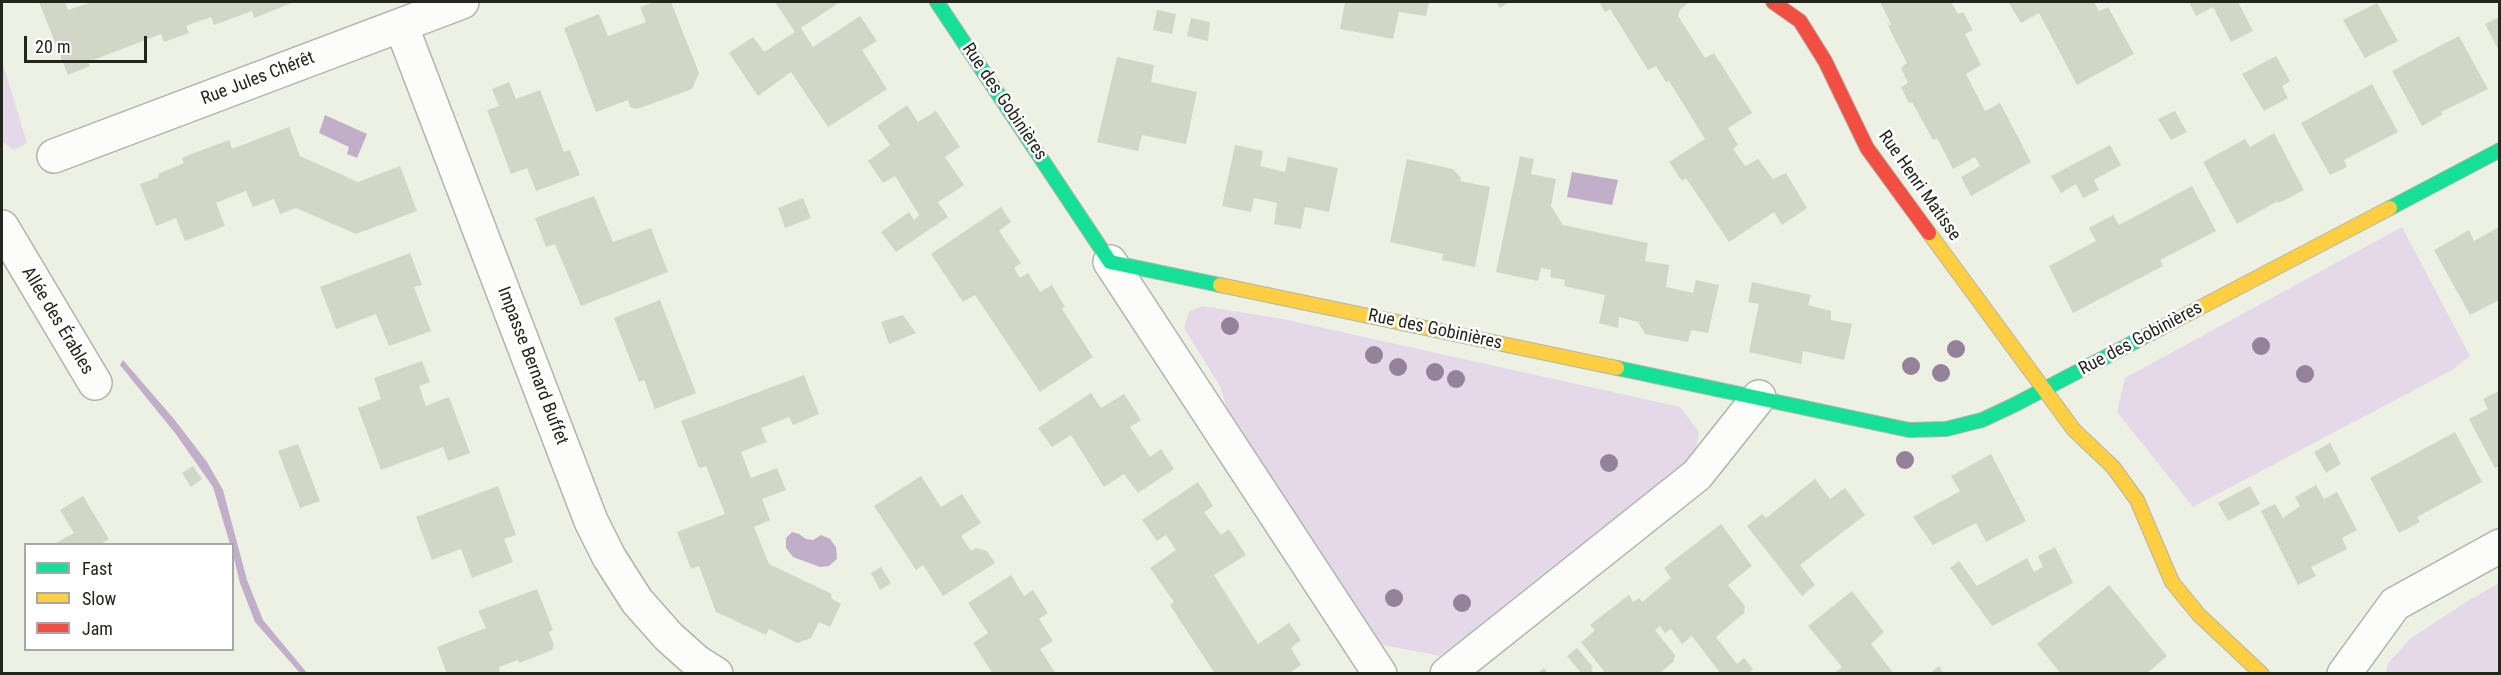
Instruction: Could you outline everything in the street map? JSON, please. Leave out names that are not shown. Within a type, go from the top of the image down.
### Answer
[{"type":"street","name":"Rue Jules Chérêt","points":[[54,156],[462,2]]},
{"type":"street","name":"Rue des Gobinières","points":[[937,2],[1380,674]]},
{"type":"street","name":"Rue Henri Matisse","points":[[1773,2],[1800,21],[1825,61],[1867,148],[2043,390],[2074,430],[2113,467],[2137,500],[2172,582],[2199,615],[2262,674]]},
{"type":"street","name":"Impasse Bernard Buffet","points":[[401,25],[591,521],[609,558],[637,601],[669,637],[697,662],[716,674]]},
{"type":"street","name":"Rue des Gobinières","points":[[1110,262],[1909,430],[1946,429],[1982,420],[2043,390],[2499,150]]},
{"type":"street","name":"Allée des Érables","points":[[2,227],[95,383]]},
{"type":"street","points":[[1447,674],[1697,475],[1759,397]]},
{"type":"street","points":[[2344,674],[2395,604],[2499,546]]},
{"type":"shaded area","points":[[2,61],[27,143],[14,150],[2,141]]},
{"type":"shaded area","points":[[325,115],[367,134],[357,158],[347,154],[349,147],[319,133]]},
{"type":"shaded area","points":[[1572,172],[1618,180],[1612,205],[1567,197]]},
{"type":"shaded area","points":[[2402,227],[2470,356],[2452,370],[2193,507],[2117,412],[2125,378]]},
{"type":"shaded area","points":[[1202,306],[1283,319],[1680,407],[1699,432],[1693,464],[1441,656],[1377,644],[1230,421],[1221,388],[1184,328],[1189,312]]},
{"type":"shaded area","points":[[123,360],[174,419],[207,462],[223,490],[247,580],[263,620],[307,673],[300,673],[255,622],[240,583],[234,559],[234,543],[230,543],[213,487],[175,433],[120,365]]},
{"type":"shaded area","points":[[792,532],[806,539],[813,540],[821,535],[830,539],[836,547],[837,559],[829,566],[820,567],[793,557],[786,548],[786,538]]},
{"type":"shaded area","points":[[2499,583],[2499,673],[2386,673],[2388,663],[2411,638]]},
{"type":"building","points":[[39,2],[65,2],[68,10],[92,2],[292,3],[254,18],[252,11],[214,25],[211,17],[186,26],[189,33],[164,42],[161,34],[88,62],[90,66],[68,75]]},
{"type":"building","points":[[654,2],[671,2],[699,73],[692,89],[637,109],[630,107],[628,100],[596,112],[564,28],[599,14],[608,36],[646,22],[640,7]]},
{"type":"building","points":[[775,2],[840,2],[801,28],[813,47],[860,16],[877,41],[862,50],[887,89],[828,127],[791,72],[758,96],[729,53],[753,37],[764,52],[795,32]]},
{"type":"building","points":[[1345,2],[1429,2],[1426,16],[1399,12],[1393,39],[1340,29]]},
{"type":"building","points":[[1496,2],[1509,2],[1500,8]]},
{"type":"building","points":[[1599,2],[1690,2],[1680,9],[1678,16],[1705,58],[1714,53],[1752,113],[1728,128],[1738,145],[1733,149],[1745,166],[1758,159],[1773,179],[1786,173],[1807,208],[1782,225],[1774,212],[1729,242],[1686,178],[1682,181],[1669,162],[1705,139],[1669,81],[1666,82],[1656,66],[1648,70],[1610,9],[1605,12]]},
{"type":"building","points":[[1880,2],[1951,2],[1958,14],[1963,12],[1973,30],[1965,34],[1981,65],[1966,74],[1985,111],[2000,103],[2031,162],[1971,196],[1961,177],[1980,166],[1975,157],[1953,169],[1937,138],[1933,140],[1912,102],[1909,103],[1901,87],[1908,83],[1901,68],[1907,63],[1888,26],[1891,24]]},
{"type":"building","points":[[2094,2],[2099,11],[2108,7],[2134,54],[2077,85],[2039,13],[2021,23],[2009,3]]},
{"type":"building","points":[[2189,2],[2238,2],[2253,31],[2231,42],[2213,7],[2196,16]]},
{"type":"building","points":[[2377,3],[2398,41],[2365,58],[2343,20]]},
{"type":"building","points":[[1157,10],[1176,14],[1172,34],[1153,30]]},
{"type":"building","points":[[2499,17],[2499,51],[2485,24]]},
{"type":"building","points":[[1191,18],[1210,22],[1208,41],[1187,36]]},
{"type":"building","points":[[2459,36],[2488,89],[2441,112],[2443,114],[2422,126],[2392,71]]},
{"type":"building","points":[[2276,56],[2290,81],[2282,86],[2288,98],[2264,111],[2242,74]]},
{"type":"building","points":[[1117,57],[1154,65],[1151,82],[1197,92],[1186,144],[1142,135],[1138,151],[1097,142]]},
{"type":"building","points":[[509,82],[516,99],[540,90],[564,152],[570,150],[580,175],[536,191],[527,168],[511,174],[487,110],[499,106],[492,89]]},
{"type":"building","points":[[2372,84],[2398,132],[2344,160],[2347,167],[2330,175],[2301,123]]},
{"type":"building","points":[[907,105],[918,122],[936,111],[960,147],[945,157],[964,185],[938,202],[948,217],[896,252],[881,232],[909,212],[914,220],[919,215],[895,176],[883,183],[868,161],[890,145],[877,126]]},
{"type":"building","points":[[2175,111],[2187,132],[2171,140],[2158,119]]},
{"type":"building","points":[[289,127],[300,156],[358,182],[400,166],[417,211],[356,234],[296,208],[280,214],[274,199],[253,207],[246,191],[216,203],[225,226],[185,241],[176,218],[156,226],[140,184],[159,177],[158,174],[184,163],[182,158],[192,154],[229,140],[232,149]]},
{"type":"building","points":[[2274,133],[2304,190],[2279,203],[2278,201],[2237,224],[2203,162],[2245,139],[2250,147]]},
{"type":"building","points":[[1235,145],[1263,151],[1260,166],[1285,172],[1288,157],[1338,168],[1329,212],[1305,207],[1301,229],[1274,224],[1277,203],[1254,198],[1251,212],[1222,206]]},
{"type":"building","points":[[2110,145],[2121,165],[2094,180],[2099,190],[2083,198],[2076,184],[2061,193],[2051,176]]},
{"type":"building","points":[[1520,156],[1534,159],[1531,174],[1556,179],[1551,206],[1563,225],[1648,243],[1645,261],[1669,265],[1666,287],[1693,293],[1696,280],[1719,285],[1708,333],[1691,330],[1688,342],[1645,334],[1638,322],[1619,317],[1618,328],[1599,323],[1605,295],[1564,286],[1565,280],[1550,277],[1551,270],[1541,268],[1538,281],[1496,272]]},
{"type":"building","points":[[1407,159],[1453,169],[1461,178],[1460,181],[1490,187],[1475,267],[1442,260],[1443,254],[1390,242]]},
{"type":"building","points":[[2192,186],[2216,231],[2160,260],[2163,266],[2073,313],[2049,266],[2096,241],[2089,228],[2113,215],[2119,225]]},
{"type":"building","points":[[594,196],[613,242],[651,228],[668,272],[581,306],[555,244],[546,247],[535,218]]},
{"type":"building","points":[[803,198],[811,218],[785,228],[778,208]]},
{"type":"building","points":[[1001,207],[1011,222],[999,231],[1021,263],[1014,268],[1020,278],[1028,273],[1040,292],[1052,285],[1065,307],[1062,309],[1093,357],[1040,392],[975,295],[963,302],[931,254]]},
{"type":"building","points":[[2499,227],[2499,300],[2470,315],[2434,250],[2469,230],[2474,241]]},
{"type":"building","points":[[410,253],[422,285],[414,287],[431,331],[389,346],[376,314],[336,329],[320,287]]},
{"type":"building","points":[[1752,282],[1811,295],[1808,305],[1831,311],[1831,320],[1852,324],[1844,360],[1803,351],[1801,364],[1749,352],[1759,304],[1748,302]]},
{"type":"building","points":[[660,300],[696,393],[655,409],[644,380],[639,382],[614,318]]},
{"type":"building","points":[[903,315],[916,333],[889,344],[881,322]]},
{"type":"building","points":[[422,361],[430,382],[419,386],[426,406],[449,397],[470,453],[448,461],[443,447],[381,470],[358,408],[381,399],[374,378]]},
{"type":"building","points":[[804,375],[819,414],[793,425],[789,417],[761,428],[767,442],[741,452],[751,478],[777,468],[786,490],[762,499],[770,520],[754,527],[769,564],[832,594],[831,598],[841,604],[830,627],[819,622],[811,638],[797,643],[769,629],[766,635],[716,612],[699,566],[691,569],[677,532],[725,514],[706,466],[699,468],[681,421]]},
{"type":"building","points":[[2499,391],[2499,466],[2495,468],[2469,419],[2488,409],[2483,399]]},
{"type":"building","points":[[1091,393],[1101,408],[1124,394],[1141,420],[1130,427],[1150,457],[1161,449],[1174,469],[1138,493],[1124,474],[1104,487],[1071,435],[1052,447],[1038,428]]},
{"type":"building","points":[[2455,432],[2482,482],[2417,517],[2420,522],[2399,533],[2370,478]]},
{"type":"building","points":[[2330,443],[2341,464],[2326,473],[2314,452]]},
{"type":"building","points":[[298,444],[320,501],[300,508],[278,451]]},
{"type":"building","points":[[1991,454],[2026,521],[1986,542],[1976,523],[1933,545],[1913,517],[1960,491],[1951,476]]},
{"type":"building","points":[[193,466],[202,479],[191,487],[182,473]]},
{"type":"building","points":[[921,476],[941,507],[962,494],[981,523],[961,536],[971,551],[976,548],[987,551],[995,563],[943,596],[923,565],[916,570],[874,506]]},
{"type":"building","points":[[1815,479],[1830,499],[1845,488],[1865,515],[1800,565],[1815,585],[1802,596],[1747,526],[1762,514],[1766,518]]},
{"type":"building","points":[[1198,482],[1213,506],[1204,512],[1221,535],[1229,529],[1246,555],[1214,575],[1258,644],[1289,623],[1301,640],[1291,648],[1301,665],[1288,674],[1215,674],[1170,605],[1174,602],[1150,568],[1176,550],[1166,535],[1157,541],[1142,520]]},
{"type":"building","points":[[2316,485],[2324,499],[2337,492],[2357,530],[2342,538],[2347,549],[2311,567],[2316,576],[2298,585],[2261,511],[2275,504],[2283,518],[2300,506],[2295,497]]},
{"type":"building","points":[[498,486],[516,535],[504,539],[513,562],[472,578],[461,549],[432,560],[416,517]]},
{"type":"building","points":[[2250,486],[2260,504],[2228,521],[2218,503]]},
{"type":"building","points":[[83,496],[109,539],[102,543],[56,543],[74,533],[60,510]]},
{"type":"building","points":[[1721,524],[1752,566],[1728,585],[1745,606],[1744,613],[1716,637],[1737,664],[1744,658],[1753,669],[1748,674],[1721,674],[1692,636],[1682,644],[1671,629],[1665,633],[1660,626],[1655,630],[1675,655],[1674,661],[1659,674],[1606,674],[1581,642],[1595,631],[1590,625],[1629,595],[1633,602],[1639,598],[1642,602],[1671,578],[1664,568]]},
{"type":"building","points":[[2055,547],[2073,583],[1992,626],[1950,568],[1959,561],[1977,586],[2027,558],[2034,572],[2043,567],[2038,556]]},
{"type":"building","points":[[881,567],[891,583],[880,590],[871,573]]},
{"type":"building","points":[[1011,575],[1024,596],[1033,590],[1048,613],[1039,619],[1053,641],[1040,649],[1056,674],[993,674],[973,643],[988,633],[968,603]]},
{"type":"building","points":[[2109,585],[2167,656],[2146,674],[2061,674],[2037,644]]},
{"type":"building","points":[[537,589],[553,630],[549,632],[554,645],[552,650],[519,663],[518,660],[499,667],[500,674],[447,674],[437,647],[486,628],[478,611]]},
{"type":"building","points":[[1852,591],[1884,632],[1871,644],[1894,674],[1833,674],[1842,667],[1808,626]]},
{"type":"building","points":[[1577,648],[1593,667],[1591,669],[1594,674],[1582,674],[1567,656]]},
{"type":"building","points":[[1939,666],[1944,674],[1929,674]]},
{"type":"building","points":[[1544,668],[1549,674],[1537,674]]},
{"type":"traffic: fast","points":[[937,2],[1110,262],[1220,285]]},
{"type":"traffic: fast","points":[[2390,208],[2500,150]]},
{"type":"traffic: fast","points":[[1617,368],[1909,430],[1946,429],[1982,420],[2014,405],[2161,328]]},
{"type":"traffic: slow","points":[[2161,328],[2390,208]]},
{"type":"traffic: slow","points":[[1929,233],[2074,430],[2113,467],[2137,500],[2172,582],[2199,615],[2262,674]]},
{"type":"traffic: slow","points":[[1220,285],[1617,368]]},
{"type":"traffic: jam","points":[[1773,2],[1800,21],[1825,61],[1867,148],[1929,233]]}]
